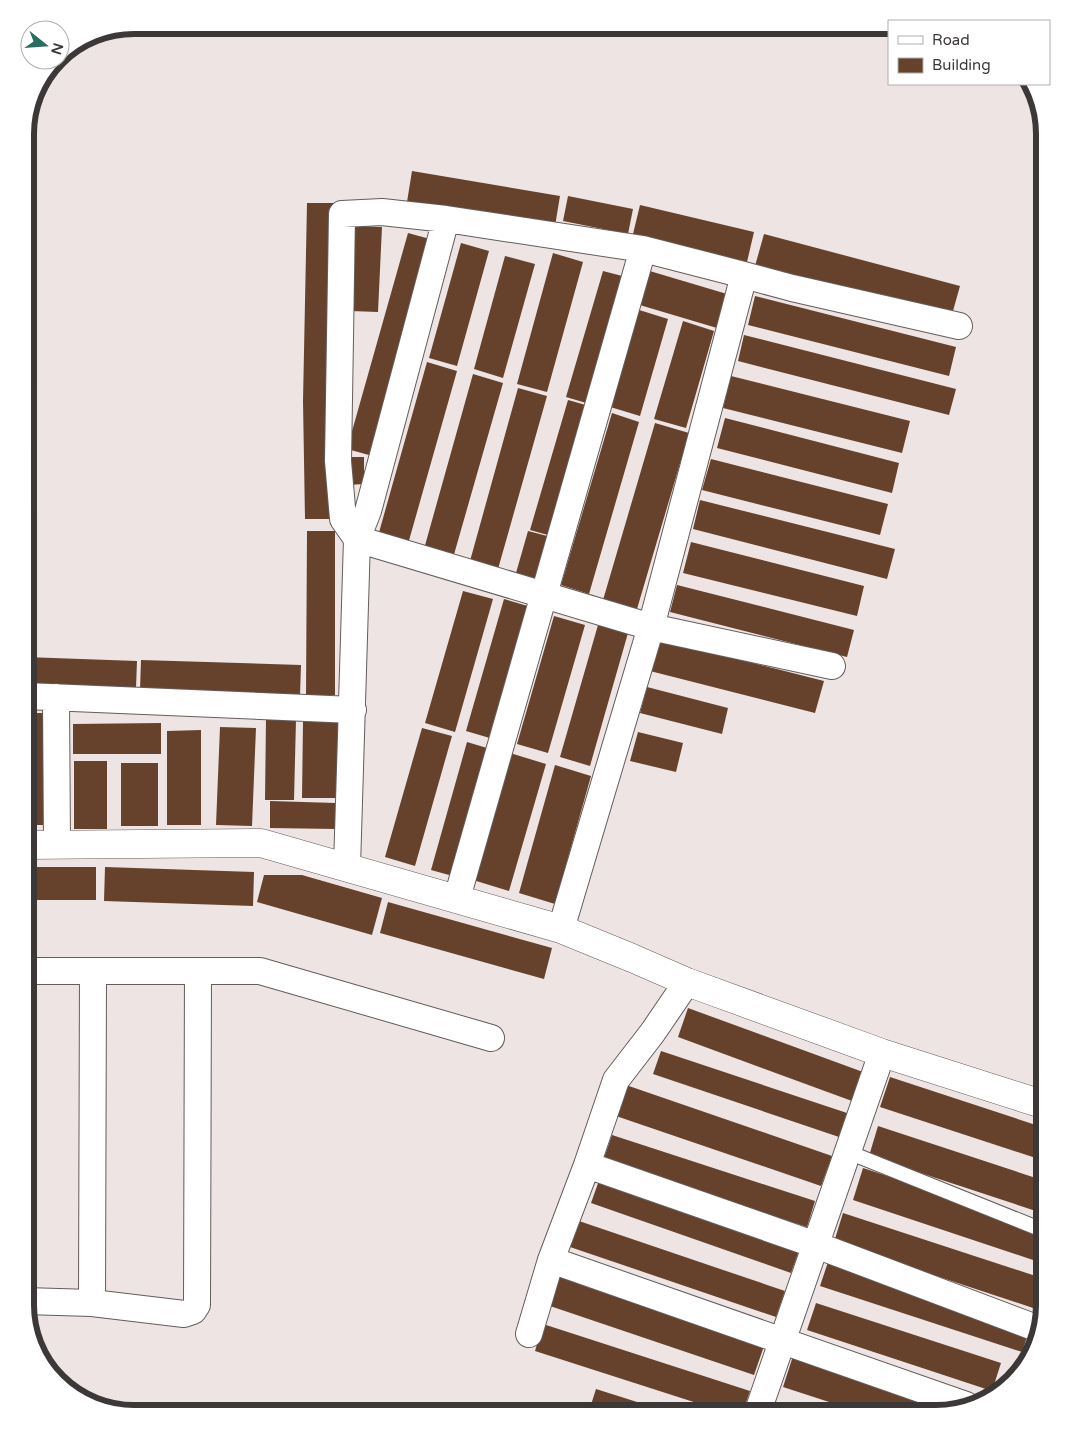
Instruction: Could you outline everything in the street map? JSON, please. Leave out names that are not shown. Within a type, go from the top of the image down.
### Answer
[{"type":"street","points":[[832,666],[652,627],[357,539],[343,519],[338,461],[342,214],[382,212],[446,219],[643,250],[744,274],[792,288],[959,326]]},
{"type":"street","points":[[347,867],[357,539],[368,511],[446,219]]},
{"type":"street","points":[[456,898],[643,250]]},
{"type":"street","points":[[561,929],[652,627],[744,274]]},
{"type":"street","points":[[34,696],[353,710]]},
{"type":"street","points":[[56,697],[57,845]]},
{"type":"street","points":[[34,845],[261,843],[561,929],[677,978],[882,1053],[1036,1102]]},
{"type":"street","points":[[34,971],[260,971],[491,1038]]},
{"type":"street","points":[[92,1303],[93,971]]},
{"type":"street","points":[[34,1301],[92,1303],[184,1314],[193,1311],[197,1305],[198,971]]},
{"type":"street","points":[[530,1334],[551,1260],[587,1165],[616,1080],[653,1032],[677,978]]},
{"type":"street","points":[[760,1405],[882,1053]]},
{"type":"street","points":[[587,1165],[816,1245],[1034,1327]]},
{"type":"street","points":[[551,1260],[959,1402]]},
{"type":"lane","points":[[848,1152],[1036,1227]]},
{"type":"building","points":[[412,171],[560,196],[555,226],[407,202]]},
{"type":"building","points":[[568,196],[633,209],[628,234],[563,221]]},
{"type":"building","points":[[307,203],[338,203],[336,519],[305,519],[303,401]]},
{"type":"building","points":[[640,205],[754,232],[747,262],[633,234]]},
{"type":"building","points":[[355,226],[382,227],[378,312],[351,311]]},
{"type":"building","points":[[408,233],[430,239],[369,455],[347,449]]},
{"type":"building","points":[[764,234],[960,286],[951,318],[755,266]]},
{"type":"building","points":[[461,243],[489,251],[457,366],[429,358]]},
{"type":"building","points":[[553,253],[583,262],[547,392],[517,384]]},
{"type":"building","points":[[505,256],[535,264],[503,378],[474,369]]},
{"type":"building","points":[[643,269],[727,294],[717,328],[633,303]]},
{"type":"building","points":[[603,271],[630,278],[593,405],[566,397]]},
{"type":"building","points":[[755,296],[956,347],[949,376],[748,325]]},
{"type":"building","points":[[636,309],[668,319],[640,416],[607,406]]},
{"type":"building","points":[[683,321],[714,331],[686,428],[654,419]]},
{"type":"building","points":[[744,335],[956,389],[949,415],[738,361]]},
{"type":"building","points":[[427,362],[457,371],[408,544],[378,536]]},
{"type":"building","points":[[473,374],[503,383],[453,558],[424,549]]},
{"type":"building","points":[[731,376],[910,421],[902,453],[723,408]]},
{"type":"building","points":[[518,388],[547,396],[498,569],[470,561]]},
{"type":"building","points":[[568,400],[593,407],[555,537],[530,530]]},
{"type":"building","points":[[612,413],[639,422],[589,594],[561,585]]},
{"type":"building","points":[[725,418],[899,463],[892,493],[717,448]]},
{"type":"building","points":[[655,423],[689,433],[637,609],[603,600]]},
{"type":"building","points":[[347,457],[364,457],[364,484],[348,485]]},
{"type":"building","points":[[711,459],[888,504],[880,535],[702,490]]},
{"type":"building","points":[[700,500],[895,549],[887,579],[693,529]]},
{"type":"building","points":[[307,531],[335,531],[335,695],[306,695]]},
{"type":"building","points":[[528,531],[555,538],[542,581],[516,573]]},
{"type":"building","points":[[691,542],[864,586],[857,616],[683,573]]},
{"type":"building","points":[[677,585],[854,630],[847,657],[670,612]]},
{"type":"building","points":[[463,591],[493,599],[455,732],[425,723]]},
{"type":"building","points":[[504,599],[538,609],[500,741],[466,731]]},
{"type":"building","points":[[554,616],[585,625],[548,753],[517,744]]},
{"type":"building","points":[[598,625],[628,633],[590,766],[560,757]]},
{"type":"building","points":[[658,639],[824,681],[815,713],[650,671]]},
{"type":"building","points":[[34,657],[137,661],[136,688],[34,685]]},
{"type":"building","points":[[141,660],[301,665],[300,696],[140,690]]},
{"type":"building","points":[[647,687],[728,708],[722,734],[640,713]]},
{"type":"building","points":[[34,713],[43,713],[44,825],[34,825]]},
{"type":"building","points":[[266,719],[296,720],[294,800],[265,800]]},
{"type":"building","points":[[303,722],[338,722],[336,798],[302,798]]},
{"type":"building","points":[[161,723],[161,754],[73,754],[73,724]]},
{"type":"building","points":[[220,727],[256,728],[252,826],[216,825]]},
{"type":"building","points":[[422,728],[452,736],[415,866],[385,857]]},
{"type":"building","points":[[201,730],[201,825],[167,825],[167,731]]},
{"type":"building","points":[[638,732],[683,743],[676,772],[630,761]]},
{"type":"building","points":[[467,742],[497,751],[460,878],[431,870]]},
{"type":"building","points":[[510,753],[546,764],[509,891],[473,880]]},
{"type":"building","points":[[74,761],[107,761],[107,829],[74,829]]},
{"type":"building","points":[[121,763],[158,763],[158,826],[121,826]]},
{"type":"building","points":[[555,765],[591,776],[555,904],[519,893]]},
{"type":"building","points":[[270,801],[336,803],[336,829],[270,828]]},
{"type":"building","points":[[34,867],[96,867],[96,900],[34,900]]},
{"type":"building","points":[[105,867],[254,872],[253,906],[104,901]]},
{"type":"building","points":[[264,875],[302,875],[382,898],[372,935],[257,902]]},
{"type":"building","points":[[388,902],[552,948],[544,979],[380,933]]},
{"type":"building","points":[[688,1008],[863,1072],[852,1101],[678,1037]]},
{"type":"building","points":[[661,1051],[847,1113],[839,1137],[653,1074]]},
{"type":"building","points":[[890,1077],[1036,1125],[1036,1158],[880,1107]]},
{"type":"building","points":[[626,1085],[832,1156],[821,1186],[616,1116]]},
{"type":"building","points":[[878,1126],[1036,1178],[1036,1211],[869,1156]]},
{"type":"building","points":[[612,1135],[815,1201],[807,1227],[603,1161]]},
{"type":"building","points":[[863,1168],[1036,1225],[1036,1261],[853,1200]]},
{"type":"building","points":[[601,1175],[801,1245],[791,1273],[591,1203]]},
{"type":"building","points":[[843,1213],[1036,1276],[1036,1309],[834,1242]]},
{"type":"building","points":[[579,1221],[785,1291],[776,1317],[570,1247]]},
{"type":"building","points":[[830,1256],[1032,1322],[1022,1352],[820,1286]]},
{"type":"building","points":[[560,1277],[764,1346],[754,1375],[550,1306]]},
{"type":"building","points":[[816,1303],[1001,1363],[993,1387],[989,1390],[807,1330]]},
{"type":"building","points":[[543,1324],[750,1391],[745,1405],[703,1405],[535,1351]]},
{"type":"building","points":[[793,1356],[941,1405],[838,1405],[783,1387]]},
{"type":"building","points":[[596,1389],[647,1405],[591,1405]]}]
